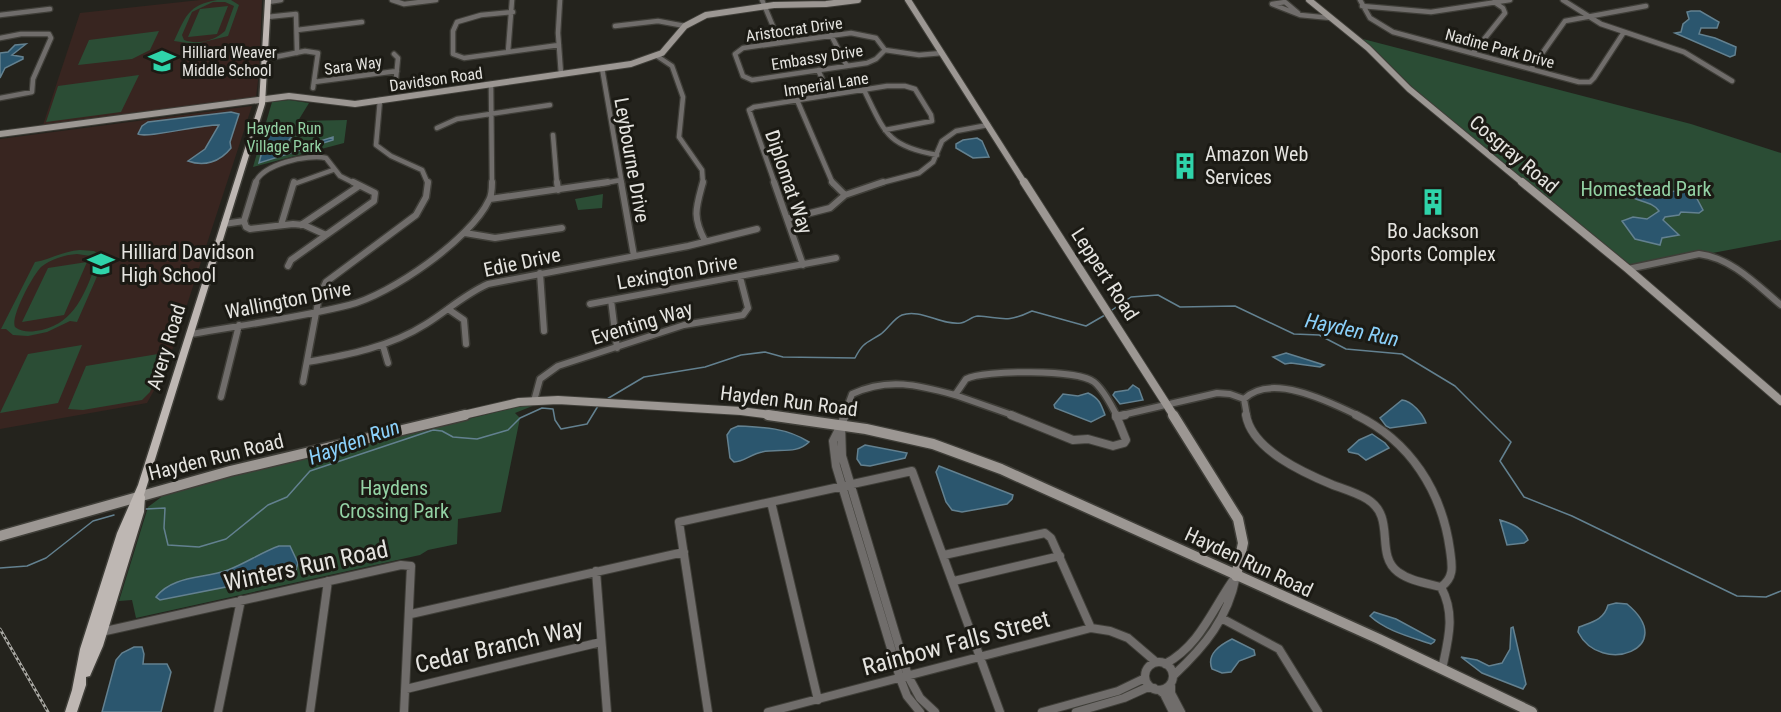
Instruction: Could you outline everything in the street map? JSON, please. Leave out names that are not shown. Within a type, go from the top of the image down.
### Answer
[{"type":"main road","name":"Davidson Road","points":[[0,134],[263,99],[298,96],[344,104],[380,100],[637,63],[657,56],[670,46],[685,26],[713,13],[763,3],[826,4],[858,0]]},
{"type":"main road","name":"Leppert Road","points":[[908,0],[1220,487],[1241,527],[1244,548],[1236,576]]},
{"type":"main road","name":"Cosgray Road","points":[[1309,0],[1368,48],[1409,89],[1628,269],[1781,401]]},
{"type":"main road","name":"Avery Road","points":[[78,690],[86,649],[122,533],[140,494],[263,99],[268,1]]},
{"type":"main road","name":"Hayden Run Road","points":[[0,536],[140,494],[504,405],[558,400],[763,414],[908,437],[980,460],[1532,712]]},
{"type":"main road","name":"Avery Road","points":[[71,712],[101,632],[139,512],[140,494]]},
{"type":"street","points":[[268,1],[281,0]]},
{"type":"street","points":[[392,0],[404,4],[436,0]]},
{"type":"street","points":[[508,52],[507,34],[513,12],[512,0]]},
{"type":"street","points":[[560,0],[561,74]]},
{"type":"street","name":"Nadine Park Drive","points":[[1360,0],[1373,22],[1400,34],[1579,82],[1590,82],[1624,32]]},
{"type":"street","points":[[1362,6],[1424,12],[1510,0]]},
{"type":"street","points":[[1563,0],[1602,24],[1684,52],[1732,81]]},
{"type":"street","points":[[1298,13],[1285,2],[1272,4],[1274,7],[1298,13],[1331,18]]},
{"type":"street","points":[[1473,54],[1505,13],[1503,8],[1494,2]]},
{"type":"street","points":[[763,3],[780,43]]},
{"type":"street","points":[[1531,69],[1565,21],[1646,6]]},
{"type":"street","points":[[0,15],[50,9]]},
{"type":"street","points":[[513,12],[465,18],[453,26],[453,54],[464,58],[559,45]]},
{"type":"street","points":[[267,17],[296,14],[297,53]]},
{"type":"street","points":[[615,26],[658,21],[685,26]]},
{"type":"street","points":[[297,30],[362,22]]},
{"type":"street","points":[[0,98],[32,92],[33,79],[51,38],[49,34],[41,33],[2,38]]},
{"type":"street","name":"Aristocrat Drive","points":[[748,79],[743,76],[736,51],[743,48],[851,33],[872,35],[879,39],[885,50]]},
{"type":"street","points":[[831,35],[847,66]]},
{"type":"street","points":[[885,50],[928,56],[942,53]]},
{"type":"street","name":"Embassy Drive","points":[[748,79],[847,66],[876,59],[885,50]]},
{"type":"street","points":[[265,59],[313,51],[320,55],[312,88]]},
{"type":"street","points":[[394,54],[398,58],[396,78]]},
{"type":"street","points":[[657,56],[672,66],[683,97],[680,137],[683,145],[702,170],[704,180],[695,213],[696,224],[705,241]]},
{"type":"street","name":"Leybourne Drive","points":[[602,68],[634,256]]},
{"type":"street","points":[[818,70],[830,95]]},
{"type":"street","name":"Sara Way","points":[[314,82],[397,71]]},
{"type":"street","name":"Wallington Drive","points":[[190,334],[351,305],[394,286],[465,233],[483,212],[490,199],[493,178],[492,84]]},
{"type":"street","name":"Imperial Lane","points":[[750,108],[864,90],[905,86],[919,92],[932,115],[932,121],[885,130]]},
{"type":"street","points":[[864,90],[891,141],[909,151],[937,155]]},
{"type":"street","points":[[303,382],[321,290],[326,282],[416,215],[424,204],[427,172],[415,164],[389,157],[376,145],[380,100]]},
{"type":"street","points":[[797,100],[833,184],[845,195]]},
{"type":"street","points":[[437,128],[449,121],[550,105]]},
{"type":"street","name":"Diplomat Way","points":[[750,108],[749,112],[803,265]]},
{"type":"street","points":[[787,219],[830,208],[845,195],[868,186],[920,173],[930,166],[942,141],[949,136],[957,131],[988,125]]},
{"type":"street","points":[[553,135],[558,190]]},
{"type":"street","points":[[288,266],[291,260],[326,236],[374,201],[375,193],[333,170],[326,158],[322,156],[263,171],[257,178],[244,221],[246,227],[250,229],[301,225],[326,236]]},
{"type":"street","points":[[281,225],[294,182],[333,170]]},
{"type":"street","points":[[490,199],[621,180]]},
{"type":"street","points":[[301,225],[359,186]]},
{"type":"street","points":[[224,224],[244,221]]},
{"type":"street","points":[[465,233],[482,237],[507,237],[562,228]]},
{"type":"street","name":"Edie Drive","points":[[307,362],[383,345],[418,329],[478,288],[540,273],[634,256],[757,229]]},
{"type":"street","points":[[1628,269],[1699,254],[1711,255],[1725,262],[1781,305]]},
{"type":"street","name":"Lexington Drive","points":[[590,304],[836,258]]},
{"type":"street","points":[[540,273],[544,331]]},
{"type":"street","name":"Eventing Way","points":[[534,401],[538,380],[548,370],[684,326],[743,315],[748,308],[740,277]]},
{"type":"street","points":[[611,300],[617,348]]},
{"type":"street","points":[[448,309],[464,320],[466,344]]},
{"type":"street","points":[[220,397],[239,326]]},
{"type":"street","points":[[383,345],[388,363]]},
{"type":"street","points":[[920,712],[911,702],[846,485],[840,447],[841,425],[852,394],[870,384],[901,383],[955,396],[976,401],[1073,440],[1088,439],[1113,446],[1124,443],[1126,440],[1116,417],[1095,383],[1089,379],[1069,374],[1039,372],[974,376],[968,377],[960,384],[955,396]]},
{"type":"street","points":[[1268,387],[1310,397],[1350,412],[1373,424],[1403,449],[1424,475],[1443,516],[1453,574],[1448,583],[1441,587],[1411,581],[1391,568],[1386,555],[1385,519],[1379,508],[1368,499],[1284,462],[1270,450],[1247,422],[1244,399],[1255,390],[1268,387]]},
{"type":"street","points":[[1116,417],[1217,393],[1230,394],[1244,399]]},
{"type":"street","points":[[708,712],[679,522],[912,471],[1000,712]]},
{"type":"street","points":[[771,502],[818,700]]},
{"type":"street","points":[[944,555],[1045,533],[1051,538],[1091,628]]},
{"type":"street","points":[[404,712],[411,614],[684,552]]},
{"type":"street","points":[[954,581],[1059,556]]},
{"type":"street","name":"Winters Run Road","points":[[101,632],[401,565],[411,566],[411,614]]},
{"type":"street","points":[[597,571],[607,712]]},
{"type":"street","points":[[1181,712],[1171,693],[1174,675],[1211,639],[1223,619],[1234,591],[1236,576]]},
{"type":"street","points":[[1147,665],[1161,663],[1187,647],[1200,632],[1236,576]]},
{"type":"street","points":[[310,712],[328,581]]},
{"type":"street","points":[[1441,587],[1449,599],[1452,617],[1442,669]]},
{"type":"street","points":[[218,712],[241,600]]},
{"type":"street","points":[[1223,619],[1279,649],[1318,712]]},
{"type":"street","name":"Rainbow Falls Street","points":[[768,712],[1091,628],[1111,630],[1127,637],[1146,656],[1161,663]]},
{"type":"street","name":"Cedar Branch Way","points":[[406,689],[601,642]]},
{"type":"street","points":[[1145,678],[1146,656]]},
{"type":"street","points":[[1161,663],[1174,675]]},
{"type":"street","points":[[904,677],[920,698],[935,712]]},
{"type":"street","points":[[1145,678],[1164,694],[1173,712]]},
{"type":"street","points":[[1042,712],[1118,691],[1145,678]]},
{"type":"street","points":[[1076,712],[1124,698],[1146,688],[1171,686]]},
{"type":"shaded area","name":"Hilliard Weaver Middle School","points":[[200,0],[262,0],[256,97],[43,125],[80,13]]},
{"type":"shaded area","name":"Hilliard Davidson High School","points":[[252,106],[166,369],[147,403],[0,429],[0,139]]},
{"type":"green space","points":[[231,0],[239,5],[228,36],[195,44],[174,41],[189,13],[207,2]],"holes":[[[213,2],[225,2],[234,6],[225,31],[205,41],[184,40],[182,35],[192,12]]]},
{"type":"green space","points":[[228,6],[217,34],[188,37],[200,9]]},
{"type":"green space","points":[[159,31],[150,50],[132,59],[78,65],[89,40]]},
{"type":"green space","name":"Homestead Park","points":[[1363,39],[1691,124],[1781,153],[1781,240],[1628,269],[1409,89],[1366,46]]},
{"type":"green space","points":[[139,75],[121,112],[46,122],[58,86]]},
{"type":"green space","name":"Hayden Run Village Park","points":[[289,100],[309,103],[298,121],[347,120],[344,143],[253,167],[272,102]]},
{"type":"green space","points":[[603,194],[602,208],[578,210],[575,199]]},
{"type":"green space","points":[[74,251],[94,251],[106,256],[77,322],[70,321],[47,332],[28,336],[13,335],[6,329],[1,329],[35,262]],"holes":[[[67,255],[91,256],[96,264],[83,296],[71,313],[53,326],[42,330],[28,332],[15,327],[14,322],[19,306],[41,267]]]},
{"type":"green space","points":[[87,262],[64,315],[22,322],[48,268]]},
{"type":"green space","points":[[82,345],[58,403],[0,413],[28,354]]},
{"type":"green space","points":[[158,354],[162,356],[150,392],[142,400],[83,410],[68,409],[86,366]]},
{"type":"green space","name":"Haydens Crossing Park","points":[[530,404],[535,405],[515,413],[520,418],[501,512],[458,519],[457,544],[428,550],[420,555],[136,618],[132,600],[119,601],[148,507],[168,492]]},
{"type":"water","points":[[1700,11],[1719,22],[1717,28],[1701,28],[1699,34],[1736,47],[1735,55],[1730,57],[1675,33],[1681,32],[1683,24],[1689,19],[1687,12]]},
{"type":"water","points":[[26,44],[12,55],[23,57],[23,59],[5,68],[0,78],[0,53],[8,52],[15,45]]},
{"type":"water","points":[[231,112],[239,114],[230,142],[231,148],[222,157],[211,162],[188,161],[205,149],[219,125],[151,135],[138,134],[142,126],[148,122]]},
{"type":"water","points":[[292,130],[295,133],[289,140],[290,145],[308,145],[333,137],[333,140],[259,163],[266,136]]},
{"type":"water","points":[[977,138],[982,141],[989,157],[973,158],[956,148],[956,144],[963,140]]},
{"type":"water","points":[[1640,186],[1670,192],[1681,190],[1690,192],[1695,195],[1703,210],[1699,213],[1681,212],[1679,215],[1665,217],[1663,220],[1679,235],[1662,238],[1660,245],[1635,239],[1622,221],[1633,217],[1647,219],[1659,211],[1656,207],[1632,198],[1623,191],[1625,188]]},
{"type":"water","points":[[1286,353],[1324,365],[1320,367],[1285,364],[1273,357]]},
{"type":"water","points":[[1133,385],[1139,389],[1143,400],[1120,404],[1113,395],[1115,392],[1128,390]]},
{"type":"water","points":[[1088,393],[1099,402],[1105,415],[1091,422],[1055,408],[1054,405],[1063,394],[1078,396]]},
{"type":"water","points":[[1402,400],[1417,409],[1426,423],[1390,428],[1386,426],[1380,418]]},
{"type":"water","points":[[738,426],[784,431],[809,442],[793,450],[762,452],[734,462],[730,458],[727,435],[731,429]]},
{"type":"water","points":[[1372,434],[1389,448],[1366,460],[1358,454],[1349,452],[1348,450],[1359,440]]},
{"type":"water","points":[[865,445],[907,453],[905,458],[870,466],[861,465],[857,459],[858,449]]},
{"type":"water","points":[[939,466],[1013,495],[1012,499],[1007,504],[962,512],[952,510],[946,502],[936,472]]},
{"type":"water","points":[[1500,520],[1517,527],[1528,540],[1524,543],[1507,545]]},
{"type":"water","points":[[279,546],[290,546],[298,563],[296,570],[282,576],[160,600],[156,597],[163,590],[180,581],[228,570]]},
{"type":"water","points":[[1627,604],[1641,620],[1645,633],[1641,644],[1631,651],[1618,655],[1603,653],[1589,646],[1578,632],[1579,627],[1597,620],[1604,614],[1608,605]]},
{"type":"water","points":[[1374,612],[1396,619],[1435,640],[1431,644],[1391,630],[1370,616]]},
{"type":"water","points":[[1513,627],[1526,684],[1523,689],[1482,673],[1461,657],[1477,660],[1489,666],[1502,663],[1510,649],[1511,628]]},
{"type":"water","points":[[1232,639],[1254,650],[1255,655],[1239,661],[1231,672],[1222,673],[1212,669],[1211,659],[1215,651]]},
{"type":"water","points":[[134,647],[142,647],[143,664],[167,664],[171,672],[161,712],[102,712],[116,660],[122,653]]},
{"type":"waterway","name":"Hayden Run","points":[[1112,310],[1131,297],[1158,295],[1180,307],[1235,306],[1294,334],[1319,335],[1346,349],[1402,354],[1455,386],[1511,442],[1500,461],[1524,497],[1572,516],[1737,596],[1766,597],[1781,591]]},
{"type":"waterway","name":"Hayden Run","points":[[607,399],[644,377],[705,367],[741,355],[765,352],[783,357],[855,358],[866,343],[881,334],[899,316],[909,313],[954,323],[978,316],[1011,318],[1032,311],[1086,326],[1105,315]]},
{"type":"waterway","name":"Hayden Run","points":[[146,509],[165,508],[164,528],[168,545],[199,547],[226,539],[268,505],[287,497],[310,471],[433,430],[442,431],[453,437],[477,439],[508,430],[520,418],[542,408],[553,409],[555,420],[561,429],[587,424],[598,406]]},
{"type":"waterway","name":"Hayden Run","points":[[0,568],[27,566],[46,558],[93,521],[114,515]]},
{"type":"railway","points":[[0,629],[48,712]]},
{"type":"place","name":"Hilliard Weaver Middle School","points":[[162,61]]},
{"type":"place","name":"Amazon Web Services","points":[[1185,166]]},
{"type":"place","name":"Bo Jackson Sports Complex","points":[[1433,202]]},
{"type":"place","name":"Hilliard Davidson High School","points":[[101,264]]}]
